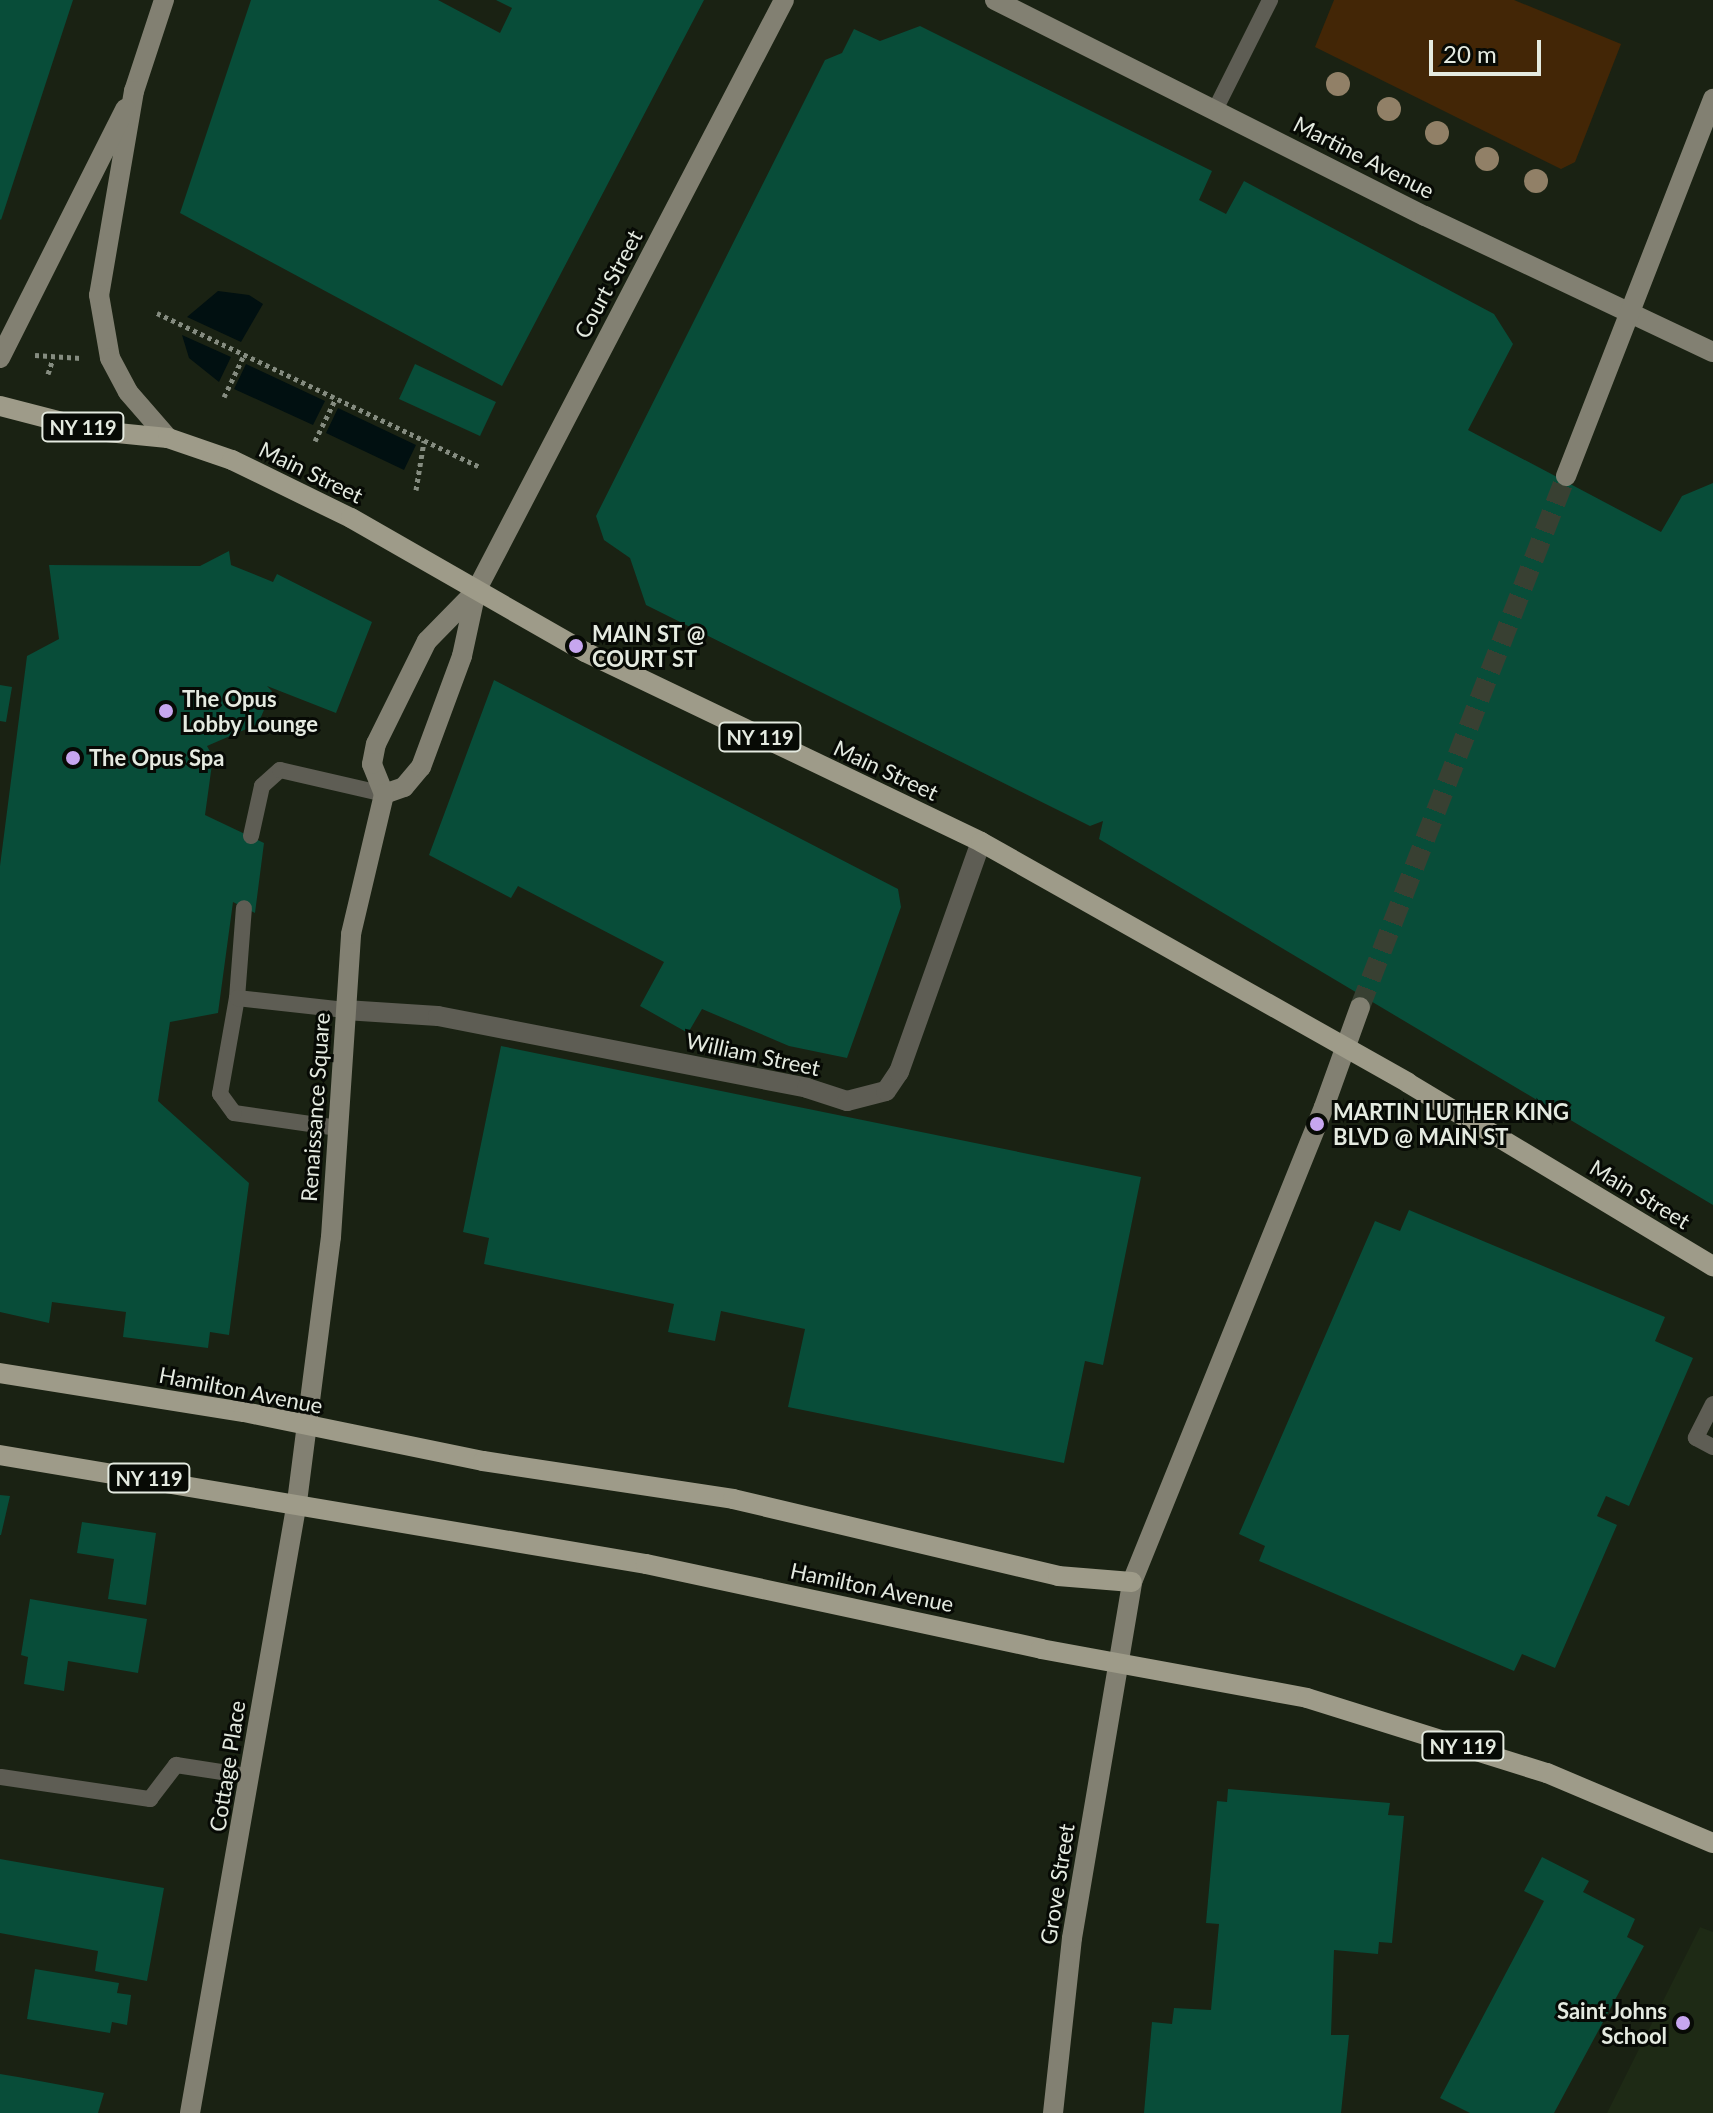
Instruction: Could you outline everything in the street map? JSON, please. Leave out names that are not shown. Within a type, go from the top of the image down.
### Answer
[{"type":"main road","name":"Main Street","points":[[0,406],[97,431],[168,438],[232,460],[351,518],[476,591],[613,665],[981,842],[1347,1047],[1713,1266]]},
{"type":"main road","name":"Hamilton Avenue","points":[[0,1373],[305,1426],[495,1463],[733,1499],[1058,1576],[1132,1582]]},
{"type":"main road","name":"Hamilton Avenue","points":[[0,1455],[297,1502],[704,1575],[1118,1664],[1307,1698],[1547,1773],[1713,1843]]},
{"type":"street","points":[[0,358],[134,91],[164,0]]},
{"type":"street","name":"Court Street","points":[[476,591],[784,0]]},
{"type":"street","name":"Martine Avenue","points":[[995,0],[1627,313],[1713,352]]},
{"type":"street","points":[[134,91],[99,295],[110,358],[128,392],[168,438]]},
{"type":"street","points":[[1566,476],[1713,99]]},
{"type":"street","points":[[384,794],[404,787],[421,767],[462,656],[476,591]]},
{"type":"street","name":"Renaissance Square","points":[[305,1426],[331,1237],[345,1010],[355,905],[384,794],[375,780],[376,744],[427,641],[476,591]]},
{"type":"street","name":"William Street","points":[[345,1010],[438,1016],[807,1088],[847,1101],[886,1091],[894,1082],[981,842]]},
{"type":"street","name":"Grove Street","points":[[1053,2113],[1072,1938],[1132,1582],[1347,1047],[1360,1007]]},
{"type":"street","name":"Cottage Place","points":[[190,2113],[297,1502],[305,1426]]},
{"type":"lane","points":[[1216,108],[1270,0]]},
{"type":"lane","points":[[251,836],[262,786],[280,770],[384,794]]},
{"type":"lane","points":[[244,908],[237,998],[220,1094],[234,1113],[338,1128]]},
{"type":"lane","points":[[237,998],[345,1010]]},
{"type":"lane","points":[[1713,1404],[1696,1438],[1713,1447]]},
{"type":"lane","points":[[1,1777],[150,1799],[176,1765],[248,1776]]},
{"type":"path","points":[[157,313],[478,466]]},
{"type":"path","points":[[224,397],[244,354]]},
{"type":"path","points":[[35,355],[53,359],[81,358]]},
{"type":"path","points":[[48,374],[53,359]]},
{"type":"path","points":[[315,441],[336,398]]},
{"type":"path","points":[[416,490],[424,441]]},
{"type":"shaded area","points":[[1334,0],[1514,0],[1621,44],[1575,162],[1561,169],[1315,47]]},
{"type":"shaded area","points":[[218,291],[249,295],[263,304],[241,342],[187,317]]},
{"type":"shaded area","points":[[182,335],[231,357],[219,382],[189,358]]},
{"type":"shaded area","points":[[246,364],[325,401],[313,425],[234,389]]},
{"type":"shaded area","points":[[338,408],[416,445],[404,470],[326,433]]},
{"type":"shaded area","name":"Saint Johns School","points":[[1700,1927],[1713,1932],[1713,2113],[1607,2113]]},
{"type":"building","points":[[0,0],[73,0],[1,220],[0,219]]},
{"type":"building","points":[[251,0],[438,0],[500,33],[512,8],[496,0],[704,0],[502,386],[180,213]]},
{"type":"building","points":[[920,26],[1212,171],[1199,200],[1226,214],[1244,181],[1494,314],[1513,344],[1468,430],[1661,532],[1682,496],[1713,483],[1713,1205],[1099,839],[1103,821],[1090,826],[646,605],[630,558],[604,540],[596,516],[825,60],[842,53],[854,29],[880,41]]},
{"type":"building","points":[[415,364],[496,402],[480,436],[399,399]]},
{"type":"building","points":[[229,551],[231,565],[273,582],[277,574],[372,622],[336,713],[267,686],[272,691],[258,724],[207,746],[213,757],[205,815],[264,843],[255,913],[233,902],[218,1013],[170,1022],[158,1101],[249,1183],[229,1335],[210,1332],[208,1348],[123,1337],[126,1312],[52,1302],[49,1323],[0,1312],[0,866],[27,656],[59,639],[49,565],[200,566]]},
{"type":"building","points":[[494,680],[898,889],[901,907],[847,1058],[789,1046],[702,1009],[688,1033],[640,1006],[664,962],[518,886],[511,898],[429,855]]},
{"type":"building","points":[[0,685],[12,687],[6,722],[0,721]]},
{"type":"building","points":[[501,1046],[1141,1177],[1103,1365],[1085,1361],[1064,1463],[788,1407],[805,1329],[721,1311],[715,1341],[668,1332],[674,1304],[484,1264],[489,1238],[463,1232]]},
{"type":"building","points":[[1409,1210],[1665,1317],[1655,1341],[1693,1358],[1629,1506],[1606,1496],[1597,1516],[1617,1525],[1555,1668],[1522,1654],[1514,1671],[1259,1561],[1265,1546],[1239,1534],[1375,1221],[1400,1231]]},
{"type":"building","points":[[0,1495],[10,1496],[1,1535],[0,1535]]},
{"type":"building","points":[[82,1522],[156,1533],[146,1605],[108,1599],[114,1559],[77,1553]]},
{"type":"building","points":[[30,1599],[147,1619],[138,1673],[68,1661],[64,1691],[24,1684],[28,1657],[21,1655]]},
{"type":"building","points":[[1228,1789],[1390,1803],[1388,1815],[1404,1816],[1392,1943],[1379,1942],[1378,1954],[1334,1950],[1331,2035],[1349,2035],[1341,2113],[1144,2113],[1152,2022],[1172,2024],[1174,2008],[1211,2010],[1219,1924],[1206,1923],[1217,1801],[1227,1802]]},
{"type":"building","points":[[1542,1857],[1589,1881],[1583,1892],[1635,1919],[1627,1937],[1644,1946],[1554,2113],[1470,2113],[1440,2098],[1544,1901],[1524,1891]]},
{"type":"building","points":[[0,1859],[164,1888],[147,1981],[95,1971],[98,1951],[0,1933]]},
{"type":"building","points":[[35,1969],[119,1983],[117,1993],[131,1995],[127,2025],[112,2022],[110,2033],[27,2019]]},
{"type":"building","points":[[0,2074],[104,2093],[98,2113],[0,2113]]},
{"type":"tunnel","points":[[1360,1007],[1566,476]]},
{"type":"place","name":"MAIN ST @ COURT ST","points":[[576,646]]},
{"type":"place","name":"The Opus Lobby Lounge","points":[[166,711]]},
{"type":"place","name":"The Opus Spa","points":[[73,758]]},
{"type":"place","name":"MARTIN LUTHER KING BLVD @ MAIN ST","points":[[1317,1124]]},
{"type":"place","name":"Saint Johns School","points":[[1683,2023]]}]
